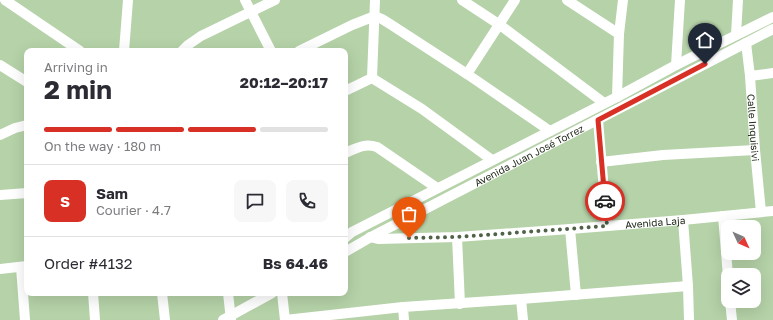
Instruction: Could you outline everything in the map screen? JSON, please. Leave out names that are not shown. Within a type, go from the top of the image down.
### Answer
[{"type":"street","points":[[5,0],[76,48]]},
{"type":"street","points":[[124,48],[128,0]]},
{"type":"street","points":[[245,0],[269,48]]},
{"type":"street","points":[[185,48],[201,36],[275,0]]},
{"type":"street","points":[[372,78],[375,0]]},
{"type":"street","points":[[462,0],[500,25],[604,103]]},
{"type":"street","points":[[467,74],[515,0]]},
{"type":"street","points":[[567,0],[619,34]]},
{"type":"street","points":[[617,97],[619,34],[624,0]]},
{"type":"street","points":[[676,65],[680,0]]},
{"type":"street","points":[[736,35],[738,0]]},
{"type":"street","points":[[305,48],[352,25],[375,16],[390,24],[467,74],[550,131]]},
{"type":"street","points":[[348,236],[352,232],[437,188],[617,97],[676,65],[773,17]]},
{"type":"street","name":"Avenida Juan José Torrez","points":[[348,250],[773,29]]},
{"type":"street","name":"Calle Inquisivi","points":[[746,43],[761,212]]},
{"type":"street","points":[[0,65],[24,80]]},
{"type":"street","points":[[750,76],[773,73]]},
{"type":"street","points":[[348,90],[372,78]]},
{"type":"street","points":[[372,78],[422,109],[492,160]]},
{"type":"street","points":[[598,120],[607,226]]},
{"type":"street","points":[[1,133],[24,126]]},
{"type":"street","points":[[348,152],[365,145],[377,147],[437,188]]},
{"type":"street","points":[[601,162],[663,155],[755,150]]},
{"type":"street","points":[[0,195],[24,193]]},
{"type":"street","name":"Avenida Laja","points":[[348,239],[371,237],[378,239],[457,237],[683,220],[773,211]]},
{"type":"street","points":[[723,216],[727,268]]},
{"type":"street","points":[[683,220],[689,320]]},
{"type":"street","points":[[570,229],[576,295]]},
{"type":"street","points":[[457,237],[460,304]]},
{"type":"street","points":[[0,268],[24,266]]},
{"type":"street","points":[[282,296],[285,320],[403,307],[688,286]]},
{"type":"street","points":[[25,296],[25,320]]},
{"type":"street","points":[[93,296],[95,320]]},
{"type":"street","points":[[162,296],[165,320]]},
{"type":"street","points":[[228,296],[228,319]]},
{"type":"street","points":[[228,319],[267,296]]},
{"type":"street","points":[[521,299],[523,320]]},
{"type":"street","points":[[403,307],[404,320]]},
{"type":"street","points":[[731,308],[732,320]]},
{"type":"way so far","points":[[409,238],[457,237],[607,226],[605,201]]},
{"type":"route","points":[[605,201],[598,120],[705,64]]}]
